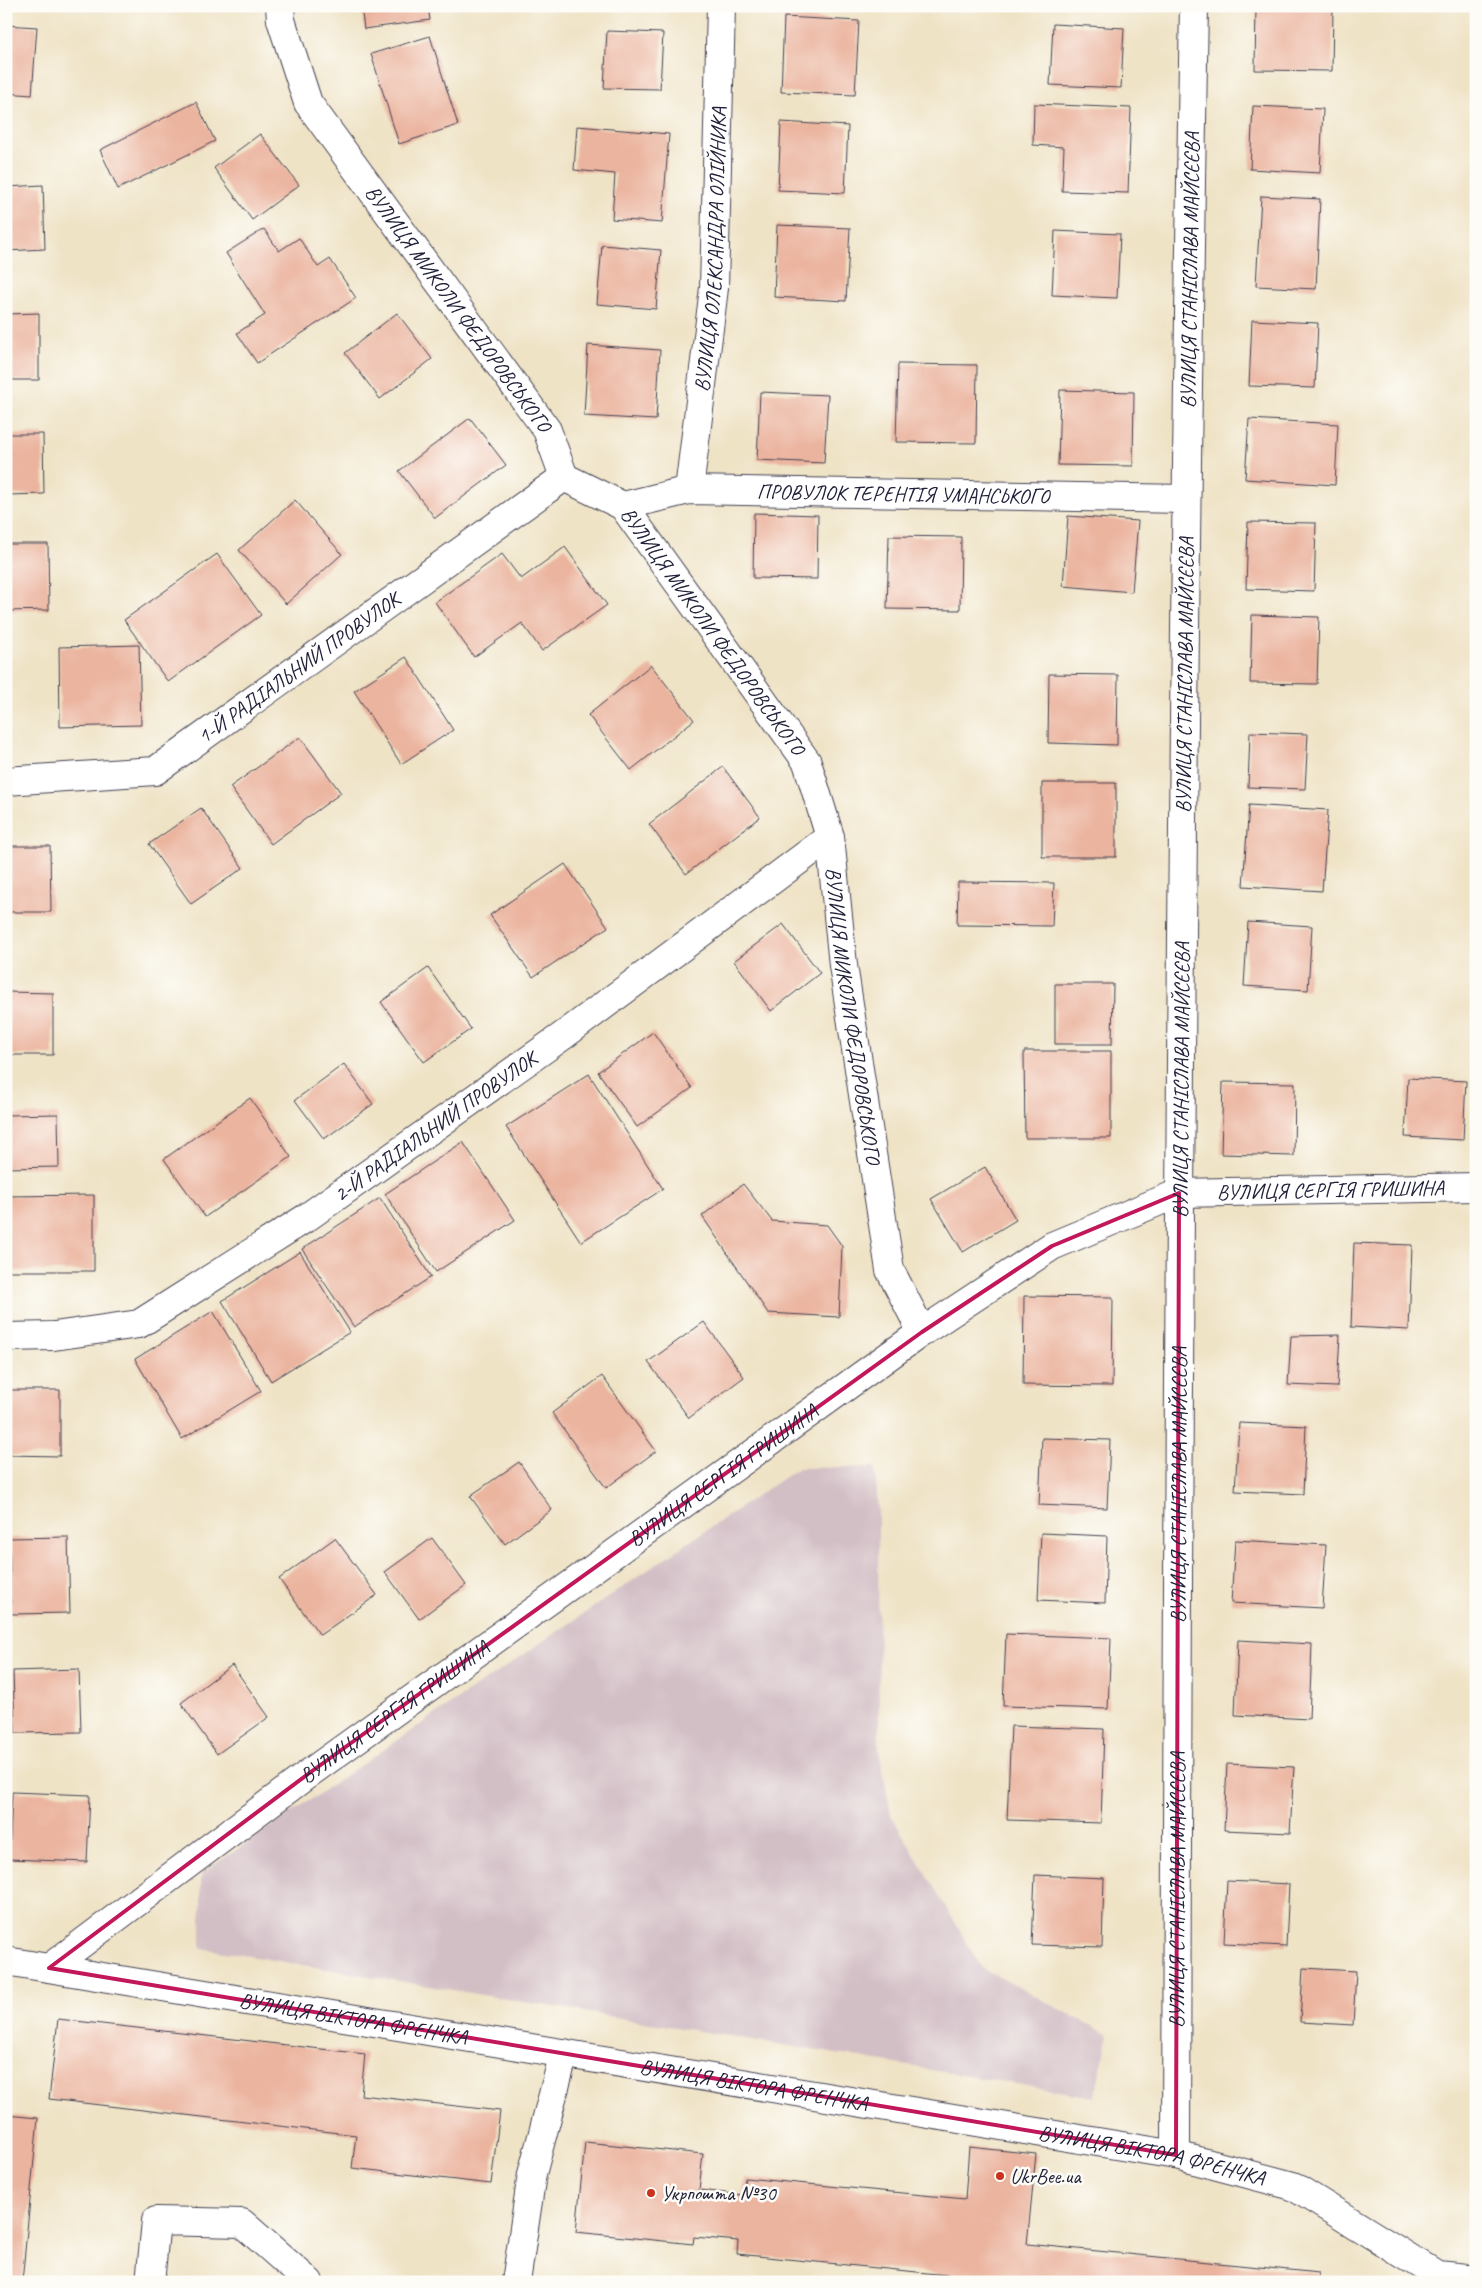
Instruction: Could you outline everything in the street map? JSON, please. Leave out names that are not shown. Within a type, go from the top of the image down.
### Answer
[{"type":"street","name":"ВУЛИЦЯ МИКОЛИ ФЕДОРОВСЬКОГО","points":[[280,6],[281,20],[308,104],[547,430],[564,477],[623,506],[807,762],[830,837],[843,964],[890,1270],[922,1332]]},
{"type":"street","name":"ВУЛИЦЯ ОЛЕКСАНДРА ОЛІЙНИКА","points":[[689,490],[714,288],[721,6]]},
{"type":"street","name":"ВУЛИЦЯ СТАНІСЛАВА МАЙСЄЄВА","points":[[1176,2155],[1179,1193],[1185,499],[1194,6]]},
{"type":"street","name":"1-Й РАДІАЛЬНИЙ ПРОВУЛОК","points":[[6,781],[155,771],[564,477]]},
{"type":"street","name":"ПРОВУЛОК ТЕРЕНТІЯ УМАНСЬКОГО","points":[[623,506],[689,490],[1185,499]]},
{"type":"street","name":"2-Й РАДІАЛЬНИЙ ПРОВУЛОК","points":[[6,1337],[54,1336],[139,1324],[314,1212],[564,1035],[830,837]]},
{"type":"street","name":"ВУЛИЦЯ СЕРГІЯ ГРИШИНА","points":[[49,1968],[308,1774],[922,1332],[1052,1246],[1179,1193],[1476,1187]]},
{"type":"street","name":"ВУЛИЦЯ ВІКТОРА ФРЕНЧКА","points":[[6,1961],[1176,2155],[1293,2186],[1436,2278],[1476,2279]]},
{"type":"street","points":[[516,2282],[532,2174],[564,2053]]},
{"type":"street","points":[[150,2282],[156,2221],[242,2223],[309,2282]]},
{"type":"highlighted area","points":[[1179,1193],[1176,2155],[49,1968],[308,1774],[922,1332],[1052,1246]]},
{"type":"shaded area","points":[[875,1467],[878,1510],[879,1749],[891,1815],[982,1968],[1109,2035],[1094,2097],[201,1948],[201,1874],[798,1468]]},
{"type":"building","points":[[361,6],[428,6],[430,20],[364,29]]},
{"type":"building","points":[[1256,7],[1333,9],[1332,71],[1255,70]]},
{"type":"building","points":[[784,17],[859,21],[855,95],[781,92]]},
{"type":"building","points":[[1053,24],[1124,28],[1121,88],[1050,85]]},
{"type":"building","points":[[6,25],[37,27],[32,95],[6,93]]},
{"type":"building","points":[[607,31],[663,33],[660,89],[604,88]]},
{"type":"building","points":[[430,36],[458,125],[399,144],[371,54]]},
{"type":"building","points":[[196,102],[215,141],[118,189],[100,150]]},
{"type":"building","points":[[1034,104],[1131,108],[1128,193],[1062,191],[1064,147],[1033,145]]},
{"type":"building","points":[[1253,106],[1323,109],[1320,173],[1250,169]]},
{"type":"building","points":[[781,122],[848,126],[845,193],[778,190]]},
{"type":"building","points":[[577,126],[669,134],[662,223],[612,219],[615,174],[574,170]]},
{"type":"building","points":[[260,134],[299,185],[252,220],[214,168]]},
{"type":"building","points":[[43,185],[45,249],[6,251],[6,187]]},
{"type":"building","points":[[1261,196],[1320,199],[1316,289],[1256,286]]},
{"type":"building","points":[[777,225],[850,228],[846,301],[774,297]]},
{"type":"building","points":[[264,229],[279,251],[299,238],[318,267],[330,259],[356,298],[257,363],[237,333],[265,315],[226,253]]},
{"type":"building","points":[[1055,231],[1120,234],[1117,298],[1052,295]]},
{"type":"building","points":[[602,245],[661,250],[656,309],[597,304]]},
{"type":"building","points":[[39,313],[39,380],[6,380],[6,314]]},
{"type":"building","points":[[397,313],[432,359],[380,399],[345,353]]},
{"type":"building","points":[[1252,320],[1318,323],[1315,388],[1249,386]]},
{"type":"building","points":[[588,345],[660,350],[656,420],[584,416]]},
{"type":"building","points":[[898,364],[977,365],[976,443],[896,442]]},
{"type":"building","points":[[1060,390],[1134,392],[1133,466],[1058,465]]},
{"type":"building","points":[[760,392],[828,395],[824,463],[757,460]]},
{"type":"building","points":[[470,418],[506,465],[435,518],[399,471]]},
{"type":"building","points":[[1249,419],[1338,424],[1335,485],[1245,479]]},
{"type":"building","points":[[6,434],[43,434],[44,494],[6,495]]},
{"type":"building","points":[[295,500],[342,554],[286,604],[239,550]]},
{"type":"building","points":[[754,513],[818,515],[817,579],[753,578]]},
{"type":"building","points":[[1068,516],[1138,521],[1132,592],[1063,586]]},
{"type":"building","points":[[1248,522],[1316,523],[1314,591],[1246,589]]},
{"type":"building","points":[[889,536],[961,537],[960,610],[887,609]]},
{"type":"building","points":[[6,544],[48,544],[49,610],[6,611]]},
{"type":"building","points":[[565,547],[607,605],[542,651],[522,623],[474,657],[435,602],[502,554],[521,579]]},
{"type":"building","points":[[217,554],[261,615],[168,682],[124,620]]},
{"type":"building","points":[[1252,615],[1319,617],[1317,684],[1250,683]]},
{"type":"building","points":[[139,645],[141,725],[60,727],[59,647]]},
{"type":"building","points":[[406,657],[453,730],[401,764],[354,691]]},
{"type":"building","points":[[651,665],[694,720],[631,770],[588,715]]},
{"type":"building","points":[[1049,674],[1118,675],[1117,745],[1048,743]]},
{"type":"building","points":[[1250,732],[1308,734],[1305,789],[1248,787]]},
{"type":"building","points":[[300,737],[341,793],[271,844],[230,787]]},
{"type":"building","points":[[723,767],[760,817],[686,874],[649,824]]},
{"type":"building","points":[[1042,783],[1116,783],[1116,857],[1042,857]]},
{"type":"building","points":[[1249,805],[1328,810],[1322,891],[1243,886]]},
{"type":"building","points":[[201,808],[243,868],[191,904],[149,844]]},
{"type":"building","points":[[6,846],[50,846],[51,912],[6,912]]},
{"type":"building","points":[[565,864],[608,927],[533,977],[490,915]]},
{"type":"building","points":[[958,882],[1054,883],[1052,926],[957,925]]},
{"type":"building","points":[[1248,922],[1312,926],[1308,990],[1244,986]]},
{"type":"building","points":[[783,924],[820,973],[771,1011],[734,961]]},
{"type":"building","points":[[428,968],[471,1029],[424,1062],[381,1002]]},
{"type":"building","points":[[1055,984],[1113,984],[1112,1044],[1055,1044]]},
{"type":"building","points":[[6,992],[53,993],[53,1055],[6,1055]]},
{"type":"building","points":[[653,1032],[692,1088],[637,1127],[598,1072]]},
{"type":"building","points":[[1024,1051],[1111,1051],[1111,1138],[1025,1138]]},
{"type":"building","points":[[344,1064],[373,1104],[324,1139],[295,1100]]},
{"type":"building","points":[[589,1074],[663,1189],[581,1242],[506,1127]]},
{"type":"building","points":[[1408,1078],[1466,1081],[1463,1140],[1405,1137]]},
{"type":"building","points":[[1223,1082],[1295,1083],[1294,1156],[1221,1154]]},
{"type":"building","points":[[250,1098],[291,1157],[205,1217],[164,1159]]},
{"type":"building","points":[[58,1114],[59,1167],[6,1168],[6,1115]]},
{"type":"building","points":[[463,1142],[515,1220],[436,1272],[385,1194]]},
{"type":"building","points":[[985,1167],[1016,1220],[963,1252],[931,1199]]},
{"type":"building","points":[[743,1184],[772,1221],[827,1225],[842,1246],[839,1317],[768,1313],[702,1216]]},
{"type":"building","points":[[94,1195],[94,1271],[6,1271],[6,1196]]},
{"type":"building","points":[[380,1198],[431,1277],[354,1327],[302,1249]]},
{"type":"building","points":[[1354,1243],[1412,1245],[1409,1330],[1351,1327]]},
{"type":"building","points":[[300,1252],[350,1332],[271,1381],[222,1301]]},
{"type":"building","points":[[1024,1296],[1113,1297],[1112,1386],[1023,1385]]},
{"type":"building","points":[[213,1311],[261,1391],[182,1439],[135,1359]]},
{"type":"building","points":[[704,1322],[744,1377],[689,1418],[648,1362]]},
{"type":"building","points":[[1340,1335],[1337,1387],[1288,1385],[1291,1336]]},
{"type":"building","points":[[602,1376],[656,1451],[606,1488],[552,1413]]},
{"type":"building","points":[[6,1390],[60,1390],[60,1456],[6,1455]]},
{"type":"building","points":[[1239,1423],[1306,1426],[1303,1494],[1235,1491]]},
{"type":"building","points":[[1042,1438],[1110,1440],[1107,1508],[1039,1505]]},
{"type":"building","points":[[519,1462],[552,1510],[505,1544],[470,1496]]},
{"type":"building","points":[[1041,1533],[1107,1536],[1105,1603],[1038,1600]]},
{"type":"building","points":[[68,1537],[70,1613],[11,1614],[9,1538]]},
{"type":"building","points":[[335,1538],[377,1595],[320,1635],[279,1579]]},
{"type":"building","points":[[432,1538],[466,1585],[419,1619],[385,1572]]},
{"type":"building","points":[[1235,1540],[1326,1545],[1322,1608],[1231,1603]]},
{"type":"building","points":[[1006,1634],[1111,1638],[1108,1709],[1003,1706]]},
{"type":"building","points":[[1238,1640],[1312,1644],[1309,1719],[1235,1715]]},
{"type":"building","points":[[232,1665],[269,1717],[217,1754],[181,1703]]},
{"type":"building","points":[[79,1669],[81,1732],[15,1733],[13,1671]]},
{"type":"building","points":[[1011,1726],[1104,1729],[1101,1823],[1007,1820]]},
{"type":"building","points":[[1227,1764],[1294,1767],[1290,1833],[1224,1830]]},
{"type":"building","points":[[12,1792],[90,1795],[87,1862],[9,1859]]},
{"type":"building","points":[[1035,1875],[1104,1878],[1102,1947],[1032,1945]]},
{"type":"building","points":[[1227,1881],[1289,1884],[1286,1946],[1224,1943]]},
{"type":"building","points":[[1303,1968],[1356,1971],[1353,2025],[1300,2022]]},
{"type":"building","points":[[58,2019],[365,2054],[361,2095],[500,2111],[491,2184],[352,2168],[356,2135],[49,2099]]},
{"type":"building","points":[[6,2115],[38,2118],[22,2282],[6,2282]]},
{"type":"building","points":[[585,2142],[703,2154],[699,2190],[743,2195],[745,2178],[965,2199],[969,2147],[1036,2154],[1027,2244],[1319,2273],[1318,2282],[1017,2282],[737,2254],[738,2241],[694,2237],[693,2244],[576,2232]]},
{"type":"place","name":"UkrBee.ua","points":[[1000,2176]]},
{"type":"place","name":"Укрпошта №30","points":[[651,2193]]}]
